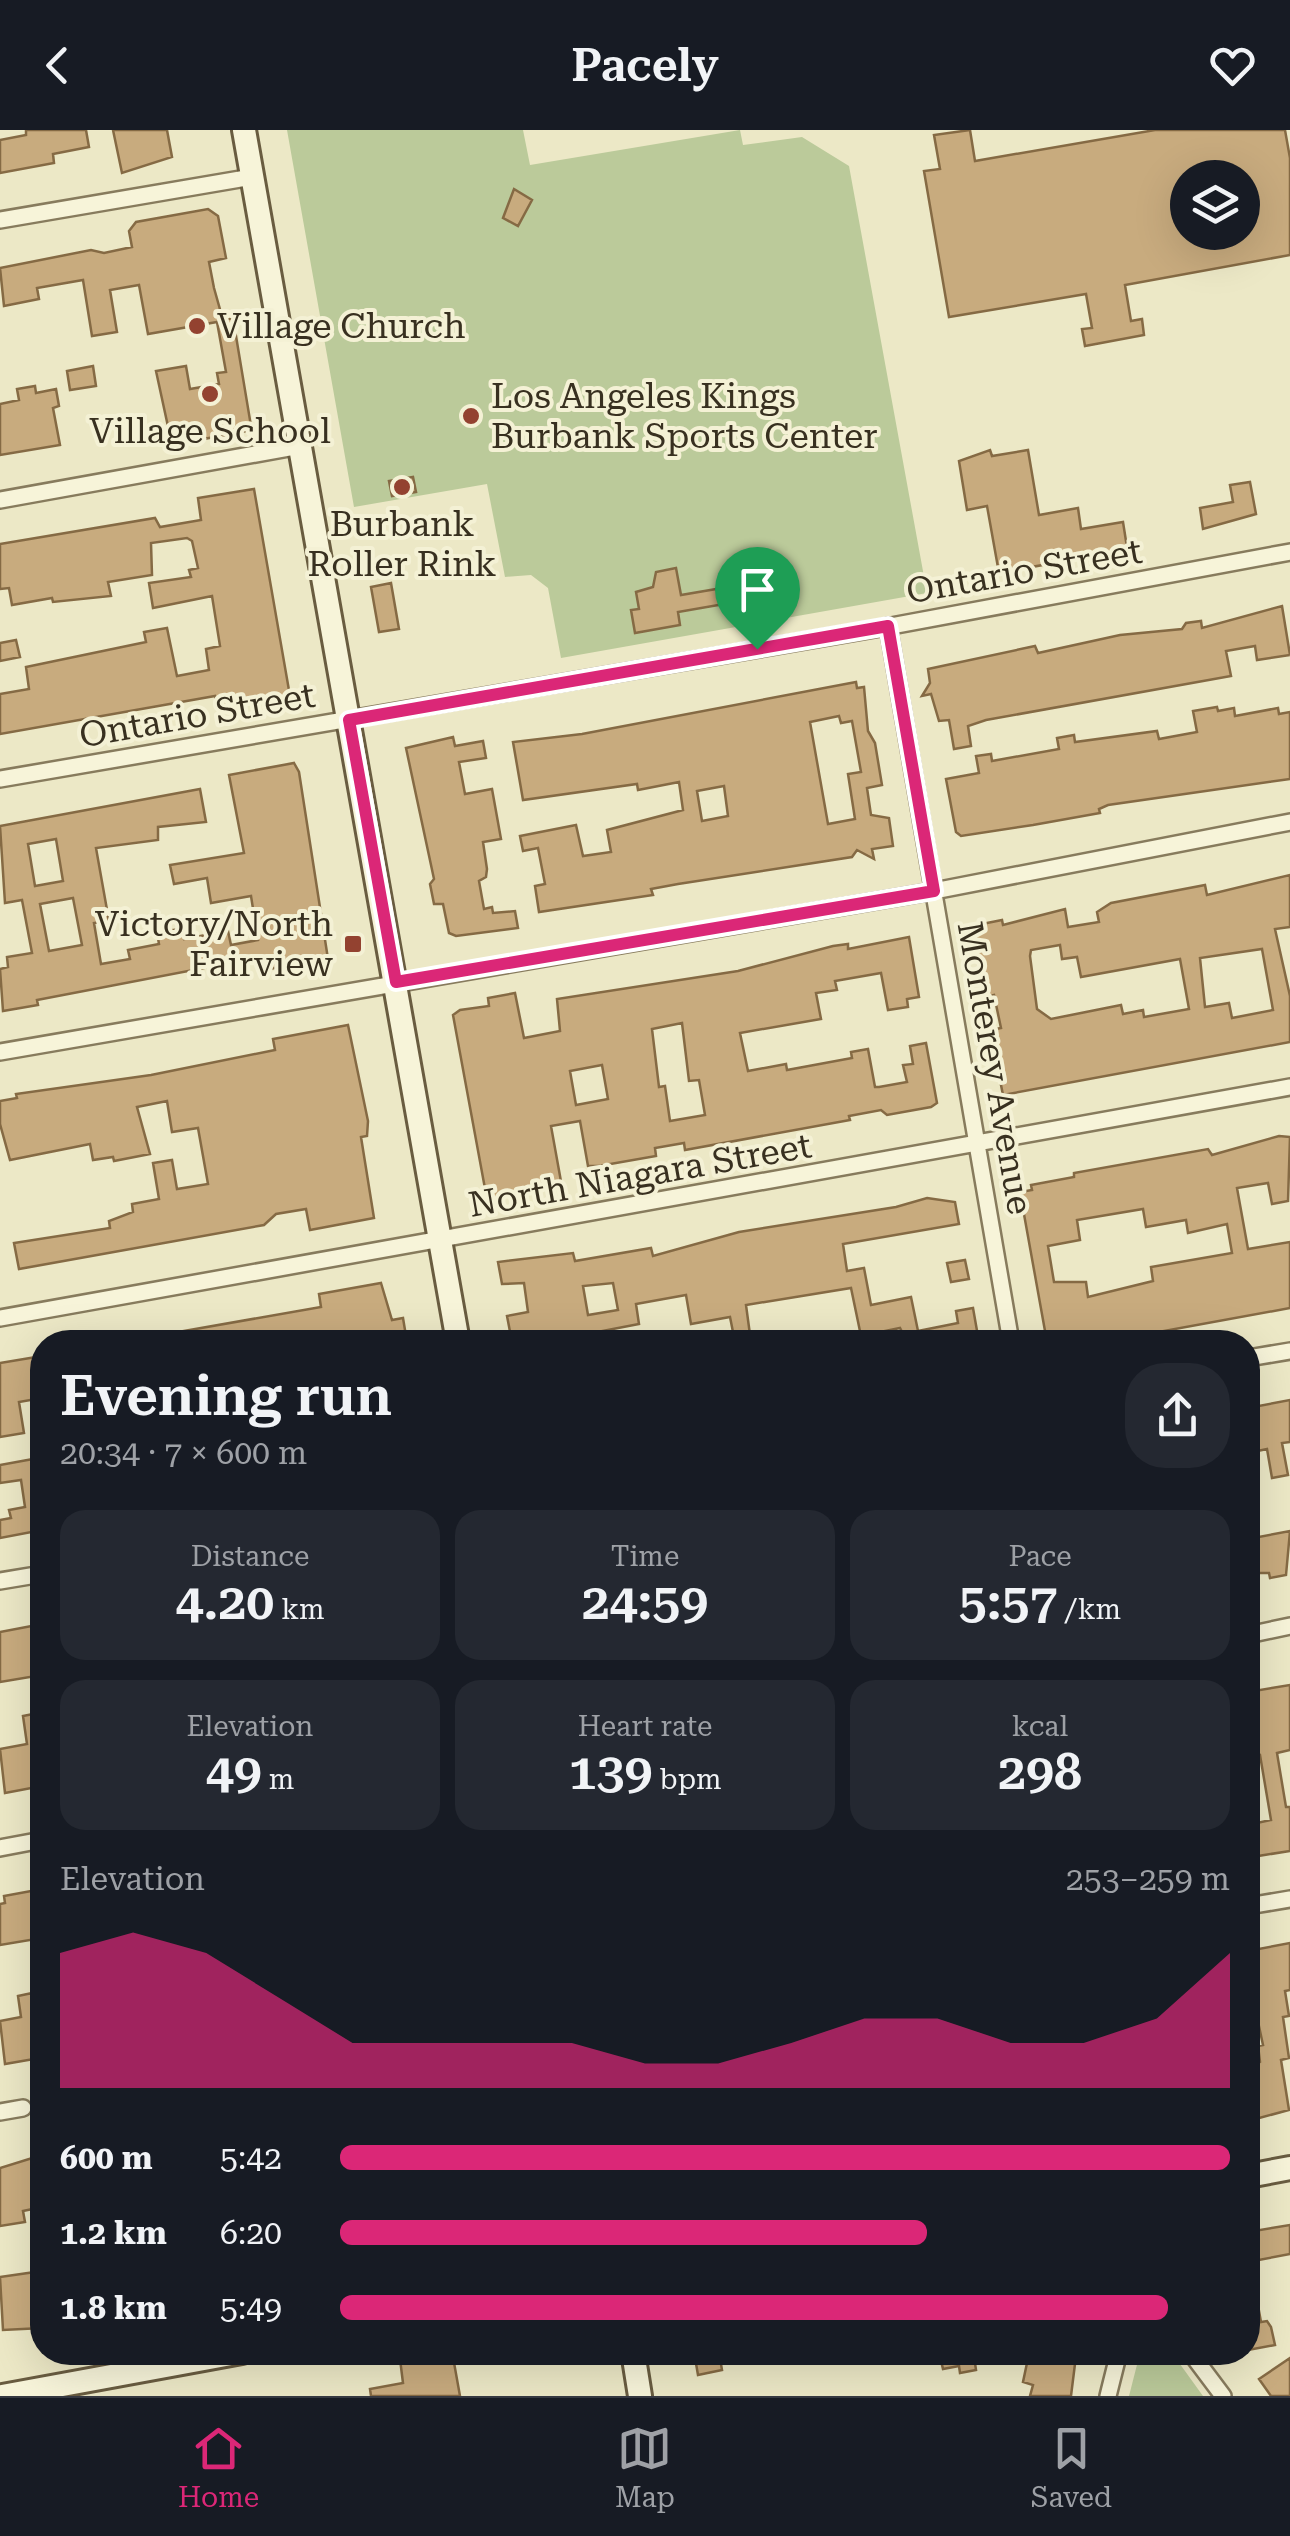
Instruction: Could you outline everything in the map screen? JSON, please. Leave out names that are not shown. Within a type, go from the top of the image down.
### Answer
[{"type":"main road","points":[[244,130],[456,1330]]},
{"type":"main road","points":[[1260,2174],[1290,2168]]},
{"type":"main road","points":[[2,2396],[81,2389],[185,2365]]},
{"type":"main road","points":[[634,2365],[640,2396]]},
{"type":"street","points":[[0,220],[252,177]]},
{"type":"street","points":[[0,500],[300,446]]},
{"type":"street","name":"Ontario Street","points":[[0,779],[888,626],[1290,552]]},
{"type":"street","name":"Monterey Avenue","points":[[888,626],[1009,1330]]},
{"type":"street","points":[[0,1052],[934,891],[1290,822]]},
{"type":"street","name":"North Niagara Street","points":[[0,1318],[1290,1087]]},
{"type":"street","points":[[1260,1356],[1290,1350]]},
{"type":"street","points":[[0,1582],[30,1576]]},
{"type":"street","points":[[1260,1632],[1290,1626]]},
{"type":"street","points":[[0,1848],[30,1842]]},
{"type":"street","points":[[1260,1904],[1290,1899]]},
{"type":"street","points":[[0,2112],[23,2108]]},
{"type":"street","points":[[1108,2396],[1116,2365]]},
{"type":"street","points":[[1199,2365],[1222,2396]]},
{"type":"green space","points":[[287,130],[523,130],[530,165],[740,130],[743,145],[802,137],[849,166],[927,593],[561,658],[548,588],[531,575],[505,577],[487,484],[354,507]]},
{"type":"green space","points":[[1137,2365],[1181,2365],[1203,2396],[1129,2396]]},
{"type":"building","points":[[26,130],[86,130],[89,147],[53,154],[54,163],[0,173],[0,140],[26,135]]},
{"type":"building","points":[[113,130],[167,130],[172,157],[122,173]]},
{"type":"building","points":[[970,130],[975,161],[1155,130],[1285,130],[1290,158],[1290,255],[1125,285],[1131,321],[1142,319],[1144,335],[1085,346],[1082,329],[1092,328],[1086,294],[949,317],[924,171],[940,169],[934,135]]},
{"type":"building","points":[[514,189],[532,200],[518,226],[503,218]]},
{"type":"building","points":[[208,209],[218,216],[226,258],[209,262],[214,288],[223,320],[233,318],[251,426],[246,431],[172,445],[156,371],[186,366],[190,389],[219,384],[217,373],[226,372],[217,322],[148,334],[139,285],[110,290],[117,332],[92,336],[83,280],[37,288],[39,299],[4,306],[0,268],[91,250],[104,253],[132,247],[129,231],[136,222]]},
{"type":"building","points":[[93,366],[96,386],[70,390],[67,371]]},
{"type":"building","points":[[35,386],[36,393],[56,389],[59,406],[53,408],[60,445],[0,455],[0,404],[19,400],[17,389]]},
{"type":"building","points":[[990,450],[992,456],[1028,450],[1039,515],[1078,508],[1081,529],[1123,522],[1129,560],[1105,565],[1103,554],[999,573],[987,506],[967,510],[959,461]]},
{"type":"building","name":"Burbank Roller Rink","points":[[413,477],[416,492],[392,496],[389,481]]},
{"type":"building","points":[[1250,482],[1256,514],[1203,529],[1200,508],[1233,502],[1230,485]]},
{"type":"building","points":[[254,489],[290,696],[217,709],[215,696],[0,734],[0,694],[29,689],[26,667],[146,642],[144,632],[167,628],[177,676],[209,670],[206,649],[220,646],[212,596],[153,608],[149,583],[191,577],[189,570],[198,568],[192,541],[187,538],[151,543],[152,575],[108,582],[111,596],[53,602],[52,598],[12,605],[9,588],[0,589],[0,544],[155,518],[160,527],[201,520],[198,498]]},
{"type":"building","points":[[676,568],[681,595],[728,587],[730,603],[678,612],[680,625],[635,633],[631,610],[639,609],[636,592],[653,587],[656,572]]},
{"type":"building","points":[[391,583],[399,629],[379,632],[371,587]]},
{"type":"building","points":[[1282,606],[1290,655],[1257,660],[1255,646],[1226,651],[1231,676],[986,720],[968,726],[971,746],[954,749],[949,720],[939,721],[931,694],[922,696],[930,683],[928,669],[1035,646],[1038,653],[1120,635],[1182,629],[1186,623],[1201,621],[1202,628]]},
{"type":"building","points":[[16,640],[20,657],[0,661],[0,643]]},
{"type":"building","points":[[856,682],[857,688],[864,687],[868,731],[875,743],[882,785],[867,788],[871,815],[889,818],[893,846],[872,849],[874,859],[857,850],[852,857],[678,884],[651,889],[653,895],[539,912],[535,886],[545,884],[538,848],[523,851],[520,836],[576,825],[583,856],[611,852],[607,830],[683,810],[679,782],[638,790],[637,784],[523,800],[513,742],[582,734]],"holes":[[[839,716],[841,723],[852,721],[861,772],[848,774],[855,819],[828,824],[810,722]],[[724,786],[728,816],[702,821],[697,791]]]},
{"type":"building","points":[[1217,707],[1218,711],[1234,708],[1235,716],[1278,708],[1279,714],[1290,712],[1290,779],[1108,805],[1099,809],[1100,813],[1033,825],[961,836],[956,832],[946,779],[979,773],[976,756],[991,754],[992,761],[1059,749],[1057,738],[1074,735],[1075,742],[1157,731],[1159,739],[1197,732],[1193,711]]},
{"type":"building","points":[[453,737],[455,746],[483,741],[486,758],[459,762],[465,794],[492,789],[501,839],[483,842],[487,869],[486,877],[479,881],[484,909],[492,907],[493,913],[515,911],[518,928],[456,936],[449,933],[443,904],[434,904],[430,884],[434,879],[406,748]]},
{"type":"building","points":[[294,763],[299,772],[328,959],[263,970],[261,957],[37,1000],[38,1005],[3,1011],[0,969],[8,967],[7,957],[32,953],[22,900],[5,903],[0,826],[200,789],[206,822],[158,827],[158,840],[96,848],[109,921],[94,923],[101,964],[130,959],[128,950],[159,944],[157,932],[182,929],[184,939],[228,931],[231,945],[258,940],[251,896],[211,903],[207,878],[174,884],[170,865],[244,853],[229,775]],"holes":[[[56,839],[63,881],[35,886],[28,844]],[[73,898],[82,945],[49,951],[40,904]]]},
{"type":"building","points":[[1290,875],[1290,927],[1275,929],[1290,996],[1290,1042],[1003,1095],[990,1030],[1001,1028],[994,995],[985,997],[972,926],[1002,920],[1003,925],[1065,909],[1068,927],[1099,922],[1097,912],[1111,903],[1205,885],[1207,895]],"holes":[[[1060,945],[1062,959],[1077,957],[1081,977],[1180,959],[1189,1009],[1144,1017],[1143,1010],[1123,1014],[1121,1005],[1051,1019],[1037,1009],[1030,956],[1031,950]],[[1262,949],[1273,1010],[1232,1018],[1229,1003],[1205,1007],[1200,958]]]},
{"type":"building","points":[[909,937],[919,997],[907,999],[908,1007],[888,1010],[881,973],[835,981],[837,990],[816,993],[821,1019],[740,1033],[748,1071],[786,1064],[787,1070],[852,1058],[851,1052],[868,1049],[875,1087],[879,1087],[907,1082],[903,1065],[913,1064],[910,1046],[926,1043],[937,1103],[887,1115],[881,1110],[849,1116],[850,1120],[685,1150],[684,1143],[655,1148],[656,1156],[599,1166],[588,1166],[580,1121],[551,1126],[562,1187],[490,1199],[486,1194],[453,1015],[460,1010],[489,1006],[488,998],[515,993],[524,1038],[560,1031],[557,999],[738,971],[833,946],[848,944],[848,949]],"holes":[[[682,1023],[689,1081],[699,1080],[705,1115],[670,1121],[665,1086],[659,1087],[652,1029]],[[602,1065],[608,1099],[576,1105],[570,1071]]]},
{"type":"building","points":[[348,1025],[368,1121],[367,1136],[361,1137],[374,1218],[310,1230],[306,1209],[276,1214],[264,1225],[19,1269],[14,1243],[110,1228],[109,1221],[133,1212],[132,1204],[159,1199],[153,1163],[172,1160],[177,1189],[208,1184],[198,1128],[172,1132],[167,1101],[137,1107],[150,1154],[114,1161],[113,1157],[93,1160],[90,1144],[10,1160],[0,1124],[0,1101],[17,1098],[16,1094],[151,1075],[275,1050],[273,1039]]},
{"type":"building","points":[[1279,1136],[1290,1137],[1288,1201],[1272,1204],[1268,1183],[1237,1188],[1248,1249],[1290,1242],[1290,1308],[1170,1330],[1045,1330],[1020,1192],[1032,1190],[1031,1185],[1074,1177],[1074,1173],[1208,1149],[1212,1155]],"holes":[[[1143,1209],[1146,1227],[1186,1220],[1188,1233],[1227,1224],[1232,1253],[1151,1267],[1153,1281],[1088,1297],[1086,1282],[1054,1282],[1048,1246],[1080,1240],[1077,1220]]]},
{"type":"building","points":[[927,1198],[955,1202],[959,1224],[843,1244],[847,1271],[864,1268],[871,1305],[911,1297],[918,1330],[860,1330],[851,1288],[746,1305],[749,1330],[733,1330],[730,1317],[691,1324],[686,1295],[636,1304],[639,1324],[608,1330],[510,1330],[507,1316],[528,1312],[524,1283],[502,1284],[498,1262],[573,1253],[575,1261],[651,1248],[653,1256],[739,1232],[896,1207]],"holes":[[[613,1283],[618,1310],[588,1315],[583,1286]]]},
{"type":"building","points":[[965,1260],[969,1279],[951,1282],[947,1263]]},
{"type":"building","points":[[381,1283],[392,1320],[403,1318],[405,1330],[190,1330],[321,1307],[319,1294]]},
{"type":"building","points":[[973,1308],[977,1330],[923,1330],[958,1323],[956,1311]]},
{"type":"building","points":[[30,1358],[30,1400],[19,1402],[24,1433],[0,1437],[0,1363]]},
{"type":"building","points":[[1290,1400],[1290,1442],[1282,1443],[1288,1475],[1272,1478],[1267,1449],[1260,1450],[1260,1406]]},
{"type":"building","points":[[30,1460],[30,1532],[0,1538],[0,1520],[11,1518],[9,1510],[25,1507],[21,1480],[0,1483],[0,1465]]},
{"type":"building","points":[[1290,1531],[1286,1575],[1270,1578],[1269,1573],[1260,1573],[1260,1537]]},
{"type":"building","points":[[30,1626],[30,1677],[0,1682],[0,1632]]},
{"type":"building","points":[[1290,1685],[1290,1750],[1277,1753],[1286,1807],[1290,1807],[1290,1851],[1260,1856],[1260,1822],[1271,1820],[1260,1755],[1260,1690]]},
{"type":"building","points":[[30,1715],[30,1788],[5,1793],[0,1749],[27,1744],[23,1716]]},
{"type":"building","points":[[30,1891],[30,1940],[0,1945],[0,1904],[5,1903],[4,1896]]},
{"type":"building","points":[[1290,1943],[1290,1990],[1285,1991],[1289,2016],[1283,2017],[1289,2058],[1281,2060],[1289,2110],[1260,2118],[1263,2045],[1260,1949]]},
{"type":"building","points":[[30,1993],[30,2060],[5,2064],[0,2021],[21,2017],[18,1996]]},
{"type":"building","points":[[30,2159],[30,2210],[23,2211],[25,2222],[0,2226],[0,2168]]},
{"type":"building","points":[[1290,2225],[1290,2254],[1260,2260],[1260,2230]]},
{"type":"building","points":[[30,2273],[30,2329],[3,2330],[0,2277]]},
{"type":"building","points":[[1260,2316],[1261,2322],[1267,2321],[1271,2327],[1275,2345],[1260,2348]]},
{"type":"building","points":[[1290,2358],[1290,2396],[1271,2396],[1259,2379]]},
{"type":"building","points":[[401,2365],[454,2365],[460,2396],[371,2396],[370,2389],[403,2383]]},
{"type":"building","points":[[696,2365],[721,2365],[722,2370],[698,2375]]},
{"type":"building","points":[[942,2365],[975,2365],[976,2370],[960,2373],[959,2366],[943,2369]]},
{"type":"building","points":[[1027,2365],[1075,2365],[1071,2396],[1030,2396],[1033,2385],[1023,2382]]},
{"type":"place","name":"Village Church","points":[[197,326]]},
{"type":"place","name":"Village School","points":[[210,394]]},
{"type":"place","name":"Los Angeles Kings Burbank Sports Center","points":[[471,416]]},
{"type":"place","name":"Burbank Roller Rink","points":[[402,487]]},
{"type":"place","name":"Victory/North Fairview","points":[[353,944]]},
{"type":"route","points":[[888,626],[934,891],[396,982],[349,720],[757,649],[888,626]]}]
